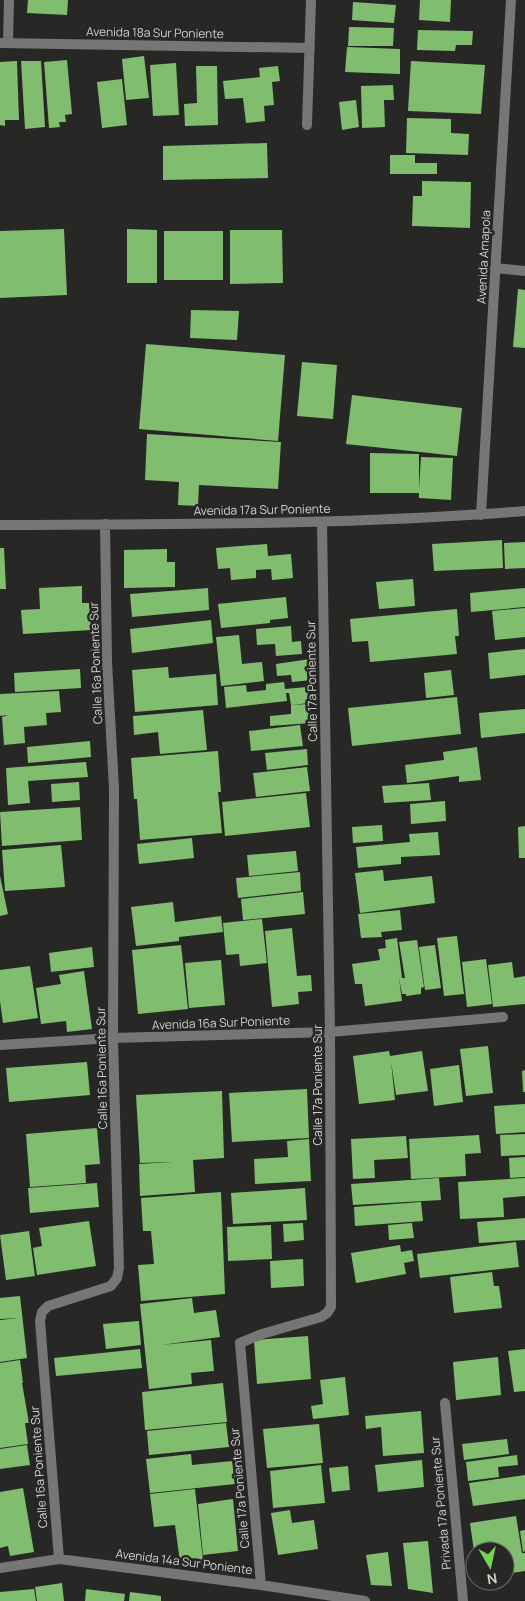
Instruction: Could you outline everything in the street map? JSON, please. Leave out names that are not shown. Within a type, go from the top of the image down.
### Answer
[{"type":"street","points":[[4,43],[9,0]]},
{"type":"street","points":[[307,125],[311,0]]},
{"type":"street","name":"Avenida Amapola","points":[[482,515],[511,0]]},
{"type":"street","name":"Avenida 18a Sur Poniente","points":[[4,43],[310,48]]},
{"type":"street","points":[[496,268],[525,271]]},
{"type":"street","name":"Avenida 17a Sur Poniente","points":[[0,526],[322,522],[482,515],[525,511]]},
{"type":"street","name":"Calle 17a Poniente Sur","points":[[261,1585],[240,1343],[262,1334],[321,1317],[331,1307],[330,1032],[322,522]]},
{"type":"street","name":"Calle 16a Poniente Sur","points":[[58,1559],[40,1321],[42,1312],[48,1306],[111,1286],[117,1278],[119,1268],[113,1038],[114,788],[107,662],[105,524]]},
{"type":"street","name":"Avenida 16a Sur Poniente","points":[[0,1045],[113,1038],[330,1032],[503,1017]]},
{"type":"street","name":"Privada 17a Poniente Sur","points":[[445,1403],[462,1601]]},
{"type":"street","name":"Avenida 14a Sur Poniente","points":[[0,1568],[58,1559],[261,1585],[365,1601]]},
{"type":"building","points":[[28,0],[68,0],[67,15],[27,13]]},
{"type":"building","points":[[420,0],[451,0],[450,22],[419,20]]},
{"type":"building","points":[[353,2],[396,5],[394,23],[352,20]]},
{"type":"building","points":[[349,27],[394,28],[393,46],[348,46]]},
{"type":"building","points":[[418,30],[473,31],[472,45],[456,45],[455,51],[417,50]]},
{"type":"building","points":[[347,47],[400,49],[400,74],[345,72]]},
{"type":"building","points":[[144,56],[149,98],[126,100],[122,59]]},
{"type":"building","points":[[67,60],[72,114],[65,115],[66,122],[59,122],[60,127],[49,128],[44,62]]},
{"type":"building","points":[[17,61],[19,120],[5,120],[5,126],[0,125],[0,62]]},
{"type":"building","points":[[21,61],[41,61],[45,127],[25,129]]},
{"type":"building","points":[[411,61],[485,65],[481,114],[408,111]]},
{"type":"building","points":[[176,63],[179,115],[153,116],[150,65]]},
{"type":"building","points":[[196,66],[217,66],[218,125],[185,126],[184,104],[197,103]]},
{"type":"building","points":[[278,66],[280,81],[272,82],[274,105],[264,106],[265,121],[246,123],[243,98],[225,99],[223,81],[260,77],[259,68]]},
{"type":"building","points":[[122,79],[127,125],[102,128],[97,82]]},
{"type":"building","points":[[393,85],[394,100],[384,100],[385,127],[362,128],[361,86]]},
{"type":"building","points":[[356,100],[359,127],[342,130],[339,102]]},
{"type":"building","points":[[407,118],[451,119],[451,133],[469,134],[468,155],[406,153]]},
{"type":"building","points":[[267,143],[268,178],[163,180],[163,146]]},
{"type":"building","points":[[390,155],[415,155],[415,163],[437,163],[437,174],[390,174]]},
{"type":"building","points":[[422,181],[471,182],[470,228],[412,226],[413,196],[422,196]]},
{"type":"building","points":[[64,229],[67,295],[0,298],[0,231]]},
{"type":"building","points":[[127,229],[157,230],[157,283],[127,283]]},
{"type":"building","points":[[230,230],[282,230],[283,283],[230,284]]},
{"type":"building","points":[[164,231],[223,231],[223,280],[164,280]]},
{"type":"building","points":[[518,289],[525,290],[525,348],[513,347]]},
{"type":"building","points":[[191,310],[239,311],[237,340],[190,338]]},
{"type":"building","points":[[146,344],[285,355],[278,441],[139,429]]},
{"type":"building","points":[[302,362],[337,365],[333,419],[297,416]]},
{"type":"building","points":[[352,395],[462,408],[457,456],[346,444]]},
{"type":"building","points":[[147,434],[281,442],[278,489],[199,485],[198,506],[178,505],[179,482],[145,480]]},
{"type":"building","points":[[370,453],[419,454],[419,489],[421,457],[453,458],[451,500],[419,498],[419,493],[370,493]]},
{"type":"building","points":[[502,540],[503,568],[434,571],[432,544]]},
{"type":"building","points":[[525,542],[525,568],[505,569],[504,543]]},
{"type":"building","points":[[267,544],[268,556],[291,554],[293,578],[272,580],[271,569],[256,570],[256,578],[231,580],[230,568],[218,569],[216,548]]},
{"type":"building","points":[[0,548],[4,548],[6,589],[0,589]]},
{"type":"building","points":[[167,549],[167,562],[175,562],[175,587],[124,588],[124,550]]},
{"type":"building","points":[[413,579],[415,606],[379,609],[376,582]]},
{"type":"building","points":[[82,586],[82,603],[90,603],[91,630],[23,634],[21,610],[40,609],[39,588]]},
{"type":"building","points":[[208,588],[209,610],[132,617],[130,594]]},
{"type":"building","points":[[525,588],[525,607],[471,612],[470,593]]},
{"type":"building","points":[[286,597],[288,618],[270,620],[270,623],[221,628],[218,604]]},
{"type":"building","points":[[525,608],[525,637],[495,640],[492,611]]},
{"type":"building","points":[[457,609],[459,636],[455,636],[457,654],[370,662],[368,641],[352,642],[350,619]]},
{"type":"building","points":[[211,620],[213,643],[132,653],[130,629]]},
{"type":"building","points":[[291,626],[292,642],[301,641],[302,654],[276,656],[275,644],[257,645],[256,629]]},
{"type":"building","points":[[239,635],[242,664],[262,662],[264,681],[221,686],[216,637]]},
{"type":"building","points":[[525,649],[525,675],[490,679],[488,653]]},
{"type":"building","points":[[310,659],[312,680],[292,682],[291,675],[277,676],[276,664]]},
{"type":"building","points":[[168,667],[169,678],[216,674],[218,705],[135,712],[132,670]]},
{"type":"building","points":[[80,669],[81,688],[15,692],[14,673]]},
{"type":"building","points":[[451,670],[454,695],[426,698],[424,673]]},
{"type":"building","points":[[284,682],[285,689],[307,687],[309,703],[291,705],[289,693],[286,693],[287,701],[226,708],[224,687],[246,685],[247,692],[266,690],[266,684]]},
{"type":"building","points":[[59,691],[61,712],[46,713],[47,725],[24,727],[25,743],[4,745],[2,717],[8,715],[0,716],[0,694]]},
{"type":"building","points":[[457,697],[461,734],[352,746],[348,708]]},
{"type":"building","points":[[309,704],[311,723],[270,726],[270,716],[291,714],[291,705]]},
{"type":"building","points":[[525,709],[525,733],[481,738],[479,713]]},
{"type":"building","points":[[203,710],[207,750],[160,754],[158,732],[134,735],[133,716]]},
{"type":"building","points":[[300,725],[303,746],[251,751],[249,731]]},
{"type":"building","points":[[90,741],[91,757],[28,763],[27,747]]},
{"type":"building","points":[[477,747],[481,780],[459,782],[459,776],[407,783],[405,765],[444,760],[443,752]]},
{"type":"building","points":[[307,749],[308,765],[267,770],[265,753]]},
{"type":"building","points":[[218,751],[221,792],[218,792],[222,833],[140,840],[131,758]]},
{"type":"building","points":[[86,762],[88,777],[28,781],[30,803],[8,805],[6,768]]},
{"type":"building","points":[[307,767],[310,791],[256,797],[253,773]]},
{"type":"building","points":[[79,782],[80,800],[52,802],[51,784]]},
{"type":"building","points":[[429,783],[431,800],[384,803],[382,786]]},
{"type":"building","points":[[306,793],[310,827],[225,836],[222,802]]},
{"type":"building","points":[[445,801],[446,821],[411,824],[410,804]]},
{"type":"building","points":[[80,807],[82,840],[2,846],[0,812]]},
{"type":"building","points":[[382,825],[383,841],[353,843],[352,827]]},
{"type":"building","points":[[525,826],[525,858],[519,858],[518,827]]},
{"type":"building","points":[[438,832],[440,855],[401,857],[401,864],[358,868],[356,847],[410,842],[409,834]]},
{"type":"building","points":[[192,838],[194,858],[139,864],[137,844]]},
{"type":"building","points":[[61,845],[65,887],[5,891],[2,850]]},
{"type":"building","points":[[296,851],[298,871],[249,876],[247,855]]},
{"type":"building","points":[[383,870],[384,881],[432,876],[435,903],[360,913],[355,873]]},
{"type":"building","points":[[300,872],[301,891],[238,898],[236,878]]},
{"type":"building","points":[[0,876],[8,914],[0,916]]},
{"type":"building","points":[[303,892],[305,914],[243,920],[241,899]]},
{"type":"building","points":[[173,902],[175,922],[221,916],[223,932],[179,937],[179,941],[136,946],[131,907]]},
{"type":"building","points":[[400,910],[402,930],[381,932],[382,937],[361,938],[358,914]]},
{"type":"building","points":[[262,919],[267,963],[240,966],[239,954],[226,955],[223,923]]},
{"type":"building","points":[[292,928],[297,976],[311,975],[312,991],[298,992],[299,1004],[272,1007],[265,931]]},
{"type":"building","points":[[457,936],[464,994],[444,996],[437,938]]},
{"type":"building","points":[[397,938],[402,978],[405,978],[399,942],[417,940],[424,987],[421,988],[421,994],[406,996],[406,994],[402,994],[399,978],[402,1001],[365,1006],[362,984],[355,984],[352,964],[380,960],[378,949],[386,948],[385,940]]},
{"type":"building","points":[[181,945],[188,1009],[138,1014],[132,950]]},
{"type":"building","points":[[435,945],[441,988],[425,990],[419,947]]},
{"type":"building","points":[[92,947],[94,967],[51,972],[49,953]]},
{"type":"building","points":[[486,959],[492,1004],[467,1007],[462,962]]},
{"type":"building","points":[[221,960],[225,1005],[189,1008],[185,963]]},
{"type":"building","points":[[512,962],[514,978],[525,976],[525,1004],[493,1007],[488,965]]},
{"type":"building","points":[[30,966],[38,1018],[3,1023],[0,1001],[0,970]]},
{"type":"building","points":[[84,971],[92,1029],[67,1032],[66,1021],[41,1024],[36,988],[61,984],[59,975]]},
{"type":"building","points":[[488,1046],[493,1093],[466,1096],[460,1049]]},
{"type":"building","points":[[389,1051],[390,1056],[422,1051],[428,1091],[396,1095],[391,1061],[395,1100],[359,1104],[353,1056]]},
{"type":"building","points":[[87,1062],[90,1095],[9,1102],[6,1068]]},
{"type":"building","points":[[459,1065],[463,1102],[434,1106],[430,1069]]},
{"type":"building","points":[[525,1070],[525,1092],[523,1092],[522,1071]]},
{"type":"building","points":[[307,1089],[309,1138],[232,1142],[229,1093]]},
{"type":"building","points":[[222,1091],[224,1158],[193,1160],[195,1192],[140,1196],[139,1164],[172,1162],[140,1163],[136,1095]]},
{"type":"building","points":[[525,1104],[525,1132],[496,1134],[494,1106]]},
{"type":"building","points":[[97,1128],[100,1164],[85,1165],[86,1183],[30,1187],[26,1134]]},
{"type":"building","points":[[525,1134],[525,1155],[501,1156],[500,1135]]},
{"type":"building","points":[[479,1135],[481,1153],[465,1154],[466,1176],[411,1179],[409,1139]]},
{"type":"building","points":[[406,1136],[408,1158],[374,1160],[375,1178],[353,1179],[351,1139]]},
{"type":"building","points":[[309,1139],[311,1181],[255,1184],[254,1159],[288,1157],[287,1141]]},
{"type":"building","points":[[525,1157],[525,1177],[510,1178],[509,1158]]},
{"type":"building","points":[[439,1178],[441,1200],[353,1205],[351,1184]]},
{"type":"building","points":[[525,1178],[525,1196],[503,1198],[504,1217],[460,1219],[458,1182]]},
{"type":"building","points":[[97,1183],[99,1207],[30,1213],[28,1188]]},
{"type":"building","points":[[305,1188],[307,1220],[233,1224],[231,1193]]},
{"type":"building","points":[[221,1192],[225,1294],[141,1301],[138,1265],[154,1264],[151,1231],[143,1231],[141,1198]]},
{"type":"building","points":[[421,1202],[423,1221],[355,1226],[354,1207]]},
{"type":"building","points":[[525,1218],[525,1240],[479,1243],[477,1222]]},
{"type":"building","points":[[89,1221],[96,1266],[37,1275],[33,1248],[42,1246],[39,1228]]},
{"type":"building","points":[[303,1223],[304,1240],[284,1242],[283,1224]]},
{"type":"building","points":[[412,1223],[414,1238],[389,1240],[388,1225]]},
{"type":"building","points":[[271,1225],[272,1259],[228,1261],[227,1227]]},
{"type":"building","points":[[29,1231],[35,1276],[6,1280],[0,1235]]},
{"type":"building","points":[[516,1242],[519,1267],[420,1278],[417,1254]]},
{"type":"building","points":[[400,1245],[401,1252],[412,1250],[414,1261],[404,1263],[406,1274],[356,1283],[351,1253]]},
{"type":"building","points":[[303,1259],[304,1286],[271,1288],[270,1261]]},
{"type":"building","points":[[492,1272],[494,1286],[499,1286],[502,1308],[454,1313],[450,1277]]},
{"type":"building","points":[[20,1296],[27,1358],[0,1362],[0,1320],[18,1318],[0,1319],[0,1298]]},
{"type":"building","points":[[192,1298],[194,1313],[216,1310],[220,1337],[161,1345],[211,1340],[214,1371],[191,1373],[192,1384],[149,1389],[140,1304]]},
{"type":"building","points":[[139,1321],[141,1345],[106,1349],[103,1324]]},
{"type":"building","points":[[308,1336],[311,1379],[257,1384],[254,1340]]},
{"type":"building","points":[[140,1349],[142,1368],[56,1376],[54,1358]]},
{"type":"building","points":[[525,1349],[525,1391],[514,1392],[508,1351]]},
{"type":"building","points":[[498,1357],[501,1395],[456,1400],[453,1362]]},
{"type":"building","points":[[20,1360],[29,1423],[25,1423],[28,1444],[0,1448],[0,1363]]},
{"type":"building","points":[[345,1377],[349,1415],[313,1419],[311,1406],[323,1404],[320,1380]]},
{"type":"building","points":[[223,1383],[227,1422],[145,1430],[142,1392]]},
{"type":"building","points":[[421,1411],[424,1453],[383,1456],[381,1427],[366,1429],[365,1416]]},
{"type":"building","points":[[226,1423],[229,1447],[149,1455],[147,1431]]},
{"type":"building","points":[[319,1424],[323,1463],[267,1468],[263,1429]]},
{"type":"building","points":[[507,1439],[509,1454],[464,1460],[462,1444]]},
{"type":"building","points":[[27,1445],[30,1465],[0,1469],[0,1449]]},
{"type":"building","points":[[191,1454],[192,1465],[232,1461],[235,1484],[150,1493],[146,1459]]},
{"type":"building","points":[[517,1455],[518,1465],[498,1467],[499,1477],[468,1481],[466,1462]]},
{"type":"building","points":[[422,1460],[424,1487],[378,1492],[375,1465]]},
{"type":"building","points":[[321,1465],[325,1503],[273,1508],[270,1471]]},
{"type":"building","points":[[348,1466],[350,1490],[332,1492],[329,1468]]},
{"type":"building","points":[[525,1475],[525,1499],[473,1506],[469,1483]]},
{"type":"building","points":[[23,1488],[34,1552],[10,1556],[8,1546],[0,1548],[0,1492]]},
{"type":"building","points":[[195,1489],[203,1560],[180,1562],[175,1525],[154,1527],[150,1494]]},
{"type":"building","points":[[233,1499],[238,1551],[203,1555],[198,1504]]},
{"type":"building","points":[[290,1510],[292,1523],[314,1520],[318,1549],[278,1555],[271,1513]]},
{"type":"building","points":[[516,1516],[522,1553],[525,1553],[525,1571],[515,1572],[515,1541],[473,1541],[470,1523]]},
{"type":"building","points":[[525,1530],[525,1551],[523,1552],[520,1531]]},
{"type":"building","points":[[428,1541],[433,1593],[408,1589],[403,1543]]},
{"type":"building","points":[[388,1552],[392,1586],[371,1585],[366,1555]]},
{"type":"building","points":[[62,1583],[64,1601],[37,1601],[35,1587]]},
{"type":"building","points":[[34,1589],[36,1601],[0,1601],[0,1592]]},
{"type":"building","points":[[86,1589],[125,1594],[124,1601],[85,1601]]},
{"type":"building","points":[[130,1592],[161,1596],[161,1601],[129,1601]]}]
